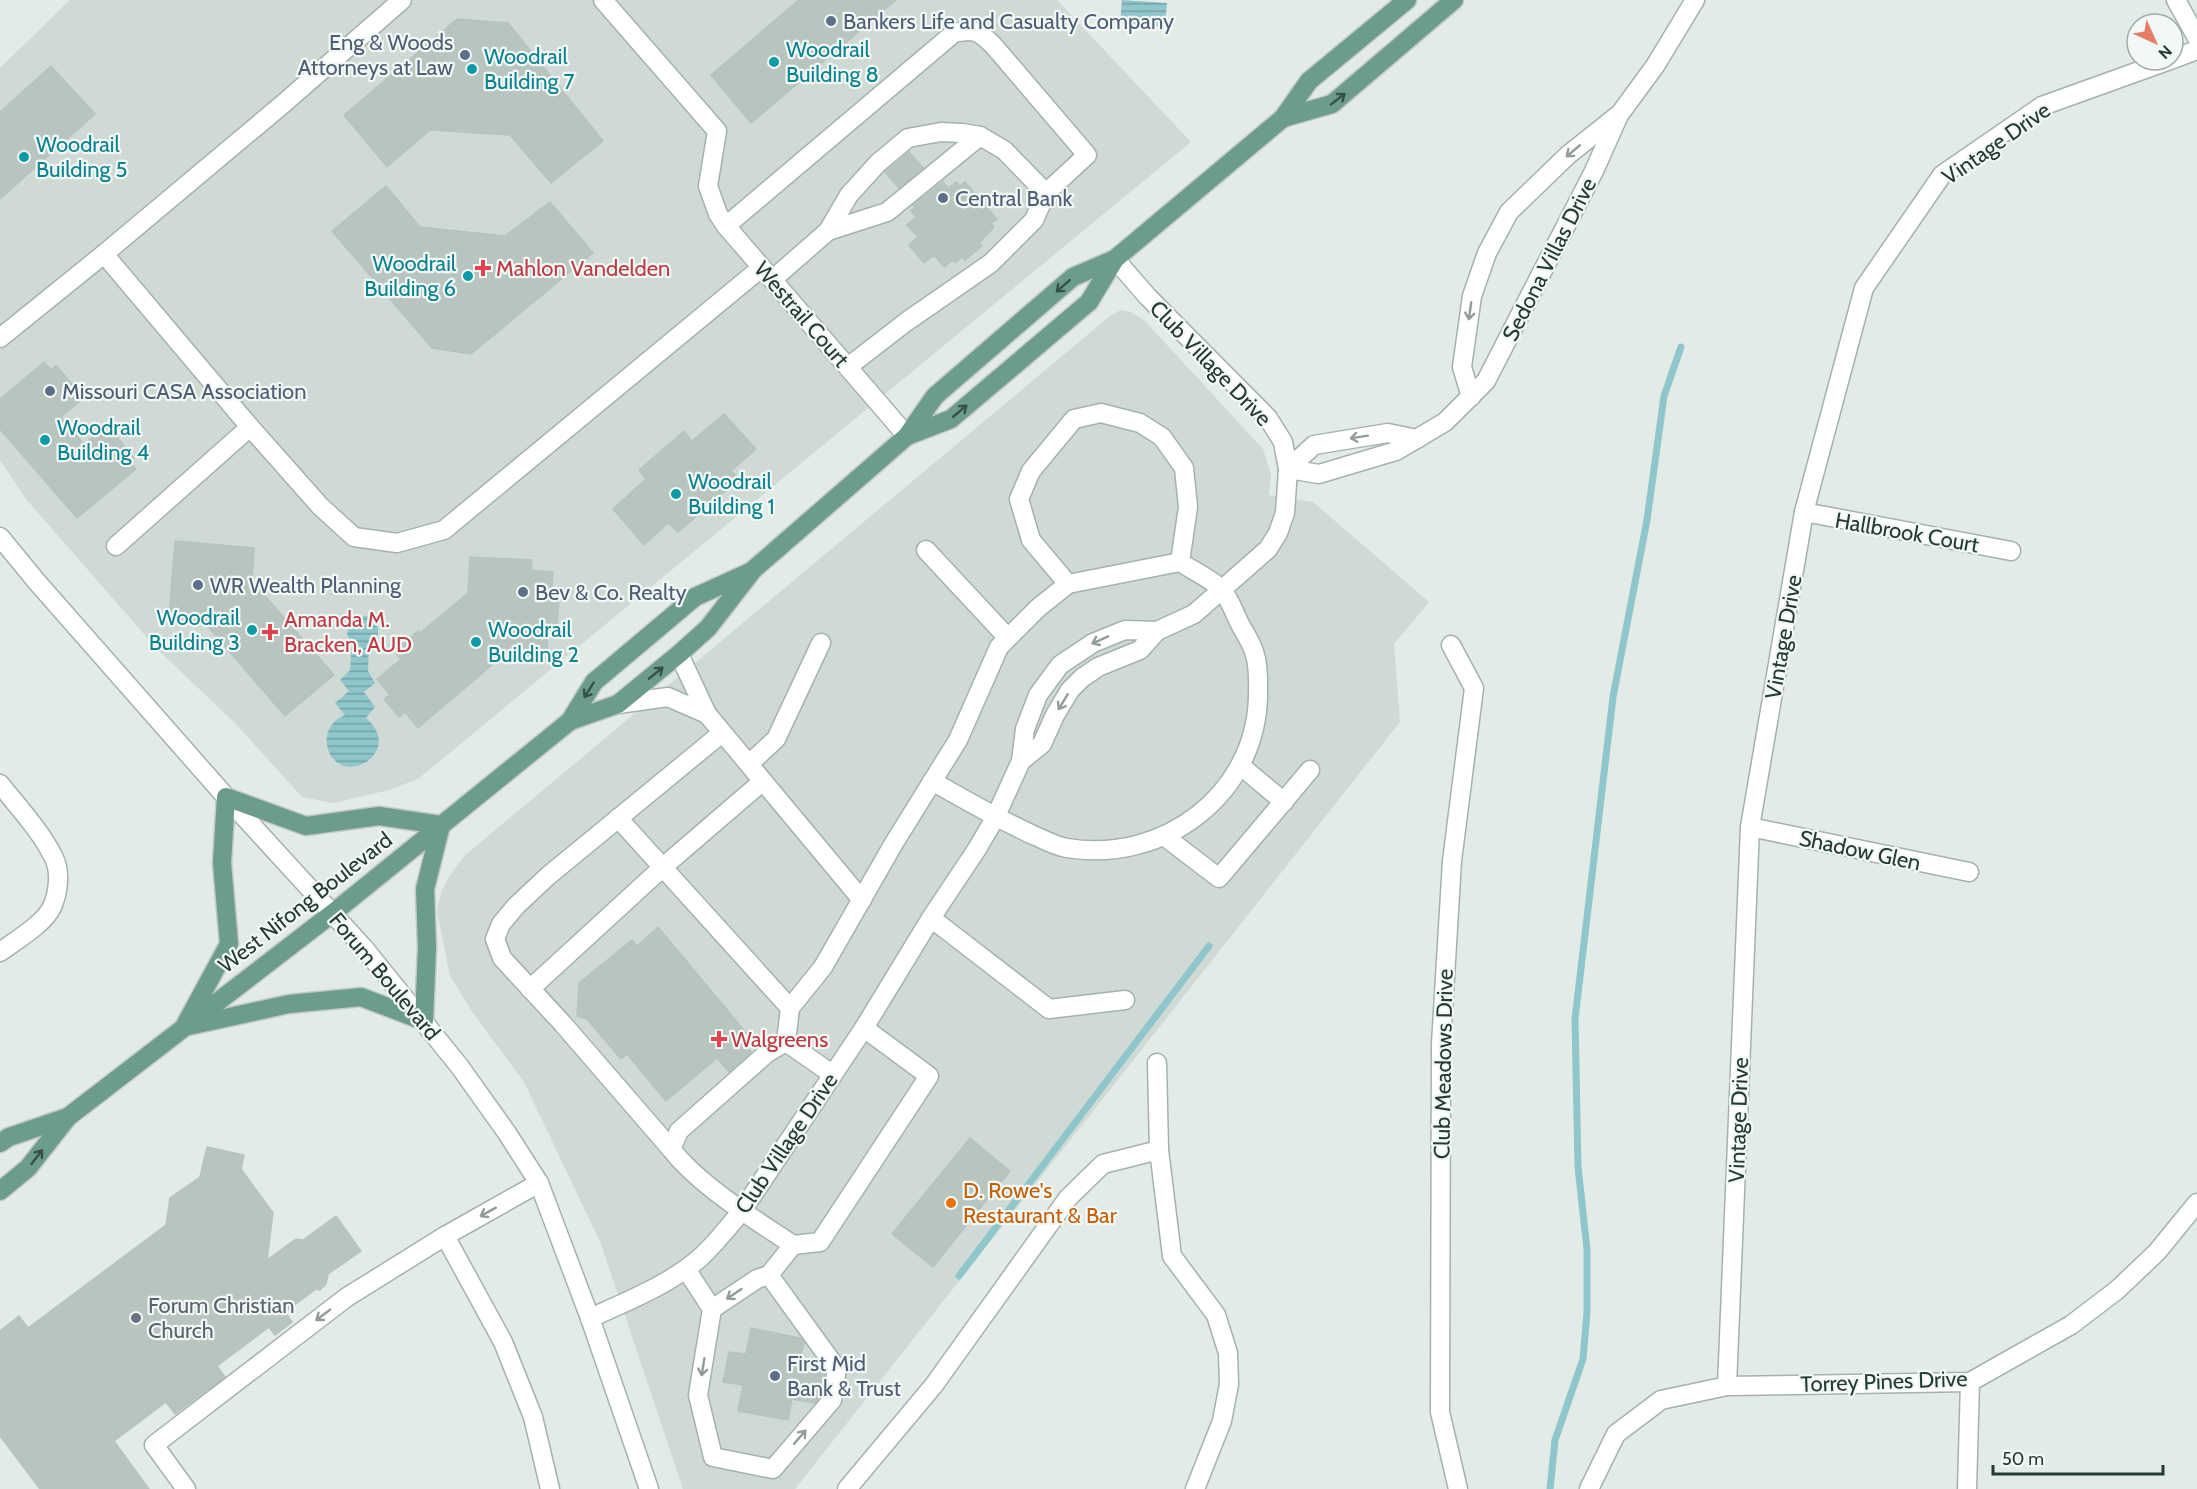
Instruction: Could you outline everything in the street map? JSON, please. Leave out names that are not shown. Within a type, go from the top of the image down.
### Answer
[{"type":"main road","name":"West Nifong Boulevard","points":[[0,1191],[28,1168],[68,1117],[333,913],[570,721],[618,704],[679,654],[708,628],[753,570],[907,436],[935,396],[1073,277],[1115,259],[1283,118],[1309,81],[1407,0]]},
{"type":"main road","name":"West Nifong Boulevard","points":[[1283,118],[1332,104],[1454,0]]},
{"type":"main road","name":"West Nifong Boulevard","points":[[907,436],[951,419],[1089,302],[1115,259]]},
{"type":"main road","name":"West Nifong Boulevard","points":[[570,721],[594,682],[695,597],[753,570]]},
{"type":"main road","points":[[226,797],[306,826],[379,816],[441,825],[425,889],[427,948],[424,1020],[361,997],[289,1004],[184,1027],[229,944],[222,863],[226,797]]},
{"type":"main road","name":"West Nifong Boulevard","points":[[0,1143],[9,1137],[68,1117]]},
{"type":"street","points":[[0,338],[275,111],[402,0]]},
{"type":"street","name":"Westrail Court","points":[[603,0],[717,131],[708,186],[718,214],[907,436]]},
{"type":"street","name":"Sedona Villas Drive","points":[[1288,469],[1319,474],[1396,451],[1444,422],[1486,381],[1546,269],[1619,115],[1655,66],[1695,0]]},
{"type":"street","points":[[2176,0],[2197,38]]},
{"type":"street","points":[[726,225],[954,33],[970,30],[981,33],[993,45],[1087,155],[1046,193],[1034,220],[991,263],[906,322],[849,366]]},
{"type":"street","name":"Vintage Drive","points":[[1727,1386],[1750,827],[1804,513],[1864,288],[1942,175],[2042,106],[2136,72]]},
{"type":"street","name":"Sedona Villas Drive","points":[[1471,398],[1462,367],[1472,296],[1487,254],[1509,212],[1568,155],[1619,115]]},
{"type":"street","points":[[828,231],[849,195],[878,163],[909,138],[941,132],[962,132],[980,136],[1004,150],[1046,193]]},
{"type":"street","points":[[104,254],[320,506],[354,537],[398,543],[444,530],[767,273],[828,231],[887,212],[980,136]]},
{"type":"street","name":"Club Village Drive","points":[[1021,761],[1042,744],[1060,706],[1070,690],[1082,678],[1098,667],[1140,650],[1157,631],[1194,614],[1268,549],[1286,513],[1288,469],[1283,442],[1268,418],[1147,296],[1115,259]]},
{"type":"street","points":[[1068,584],[1031,540],[1019,499],[1031,471],[1074,419],[1101,413],[1140,423],[1162,437],[1184,468],[1188,507],[1180,562]]},
{"type":"street","points":[[116,546],[250,427]]},
{"type":"street","points":[[1288,469],[1314,445],[1388,433],[1417,439]]},
{"type":"street","name":"Hallbrook Court","points":[[1804,513],[2011,551]]},
{"type":"street","name":"Forum Boulevard","points":[[0,537],[226,797],[333,913],[424,1020],[507,1133],[540,1183],[590,1318],[649,1489]]},
{"type":"street","points":[[926,550],[1008,638]]},
{"type":"street","points":[[786,1042],[790,1008],[823,968],[932,781],[958,740],[999,647],[1038,608],[1068,584],[1180,562],[1222,590],[1255,654],[1258,712],[1251,745],[1241,766],[1221,793],[1196,817],[1149,842],[1121,848],[1094,850],[1065,848],[995,818],[932,781]]},
{"type":"street","name":"Club Village Drive","points":[[590,1318],[636,1297],[686,1269],[720,1238],[742,1211],[864,1029],[931,918],[977,849],[995,818],[1021,761],[1025,729],[1038,695],[1060,665],[1093,643],[1125,630],[1157,631]]},
{"type":"street","points":[[749,764],[776,739],[821,643]]},
{"type":"street","name":"Club Meadows Drive","points":[[1451,645],[1474,688],[1452,861],[1441,1044],[1440,1412],[1458,1489]]},
{"type":"street","points":[[679,654],[707,714],[862,900]]},
{"type":"street","points":[[618,704],[668,697],[707,714]]},
{"type":"street","points":[[722,733],[548,876],[516,906],[501,924],[495,939],[502,958],[671,1149],[699,1177],[742,1211],[793,1245],[820,1242],[929,1076],[864,1029]]},
{"type":"street","points":[[1241,766],[1284,802]]},
{"type":"street","points":[[1164,836],[1219,878],[1310,770]]},
{"type":"street","points":[[530,989],[663,867],[763,781]]},
{"type":"street","points":[[0,784],[56,860],[58,884],[51,909],[35,926],[0,952]]},
{"type":"street","points":[[618,818],[790,1008]]},
{"type":"street","name":"Shadow Glen","points":[[1750,827],[1969,872]]},
{"type":"street","points":[[931,918],[1049,1009],[1125,1000]]},
{"type":"street","points":[[671,1149],[679,1131],[767,1053],[786,1042]]},
{"type":"street","points":[[786,1042],[832,1074]]},
{"type":"street","points":[[1157,1063],[1159,1150],[1172,1256],[1216,1315],[1228,1353],[1228,1384],[1222,1421],[1195,1489]]},
{"type":"street","points":[[847,1489],[934,1385],[1068,1198],[1103,1164],[1159,1150]]},
{"type":"street","points":[[186,1489],[154,1445],[347,1297],[445,1236],[540,1183]]},
{"type":"street","name":"Torrey Pines Drive","points":[[1589,1489],[1616,1434],[1661,1400],[1727,1386],[1970,1382],[2071,1325],[2117,1290],[2157,1252],[2197,1203]]},
{"type":"street","points":[[445,1236],[503,1342],[532,1416],[550,1489]]},
{"type":"street","points":[[712,1309],[757,1279],[769,1275],[793,1245]]},
{"type":"street","points":[[686,1269],[712,1309],[698,1395],[713,1456],[773,1469],[832,1400],[837,1369],[769,1275]]},
{"type":"street","points":[[1967,1489],[1970,1382]]},
{"type":"shaded area","points":[[70,0],[1057,0],[1191,142],[418,779],[389,790],[333,803],[302,797],[235,723],[157,649],[26,499],[0,460],[0,68]]},
{"type":"shaded area","points":[[1121,310],[1144,320],[1263,449],[1271,475],[1269,495],[1313,502],[1429,602],[1394,644],[1400,722],[795,1489],[683,1489],[601,1244],[524,1082],[473,1013],[450,976],[437,911],[441,893],[448,878],[463,857],[1110,316]]},
{"type":"water","points":[[1122,0],[1167,3],[1165,27],[1120,23]]},
{"type":"water","points":[[367,616],[377,626],[378,635],[369,646],[368,671],[375,683],[364,692],[375,707],[366,718],[376,731],[379,743],[370,759],[351,767],[341,765],[333,759],[328,750],[328,731],[334,722],[345,715],[335,703],[349,691],[340,680],[350,670],[352,644],[347,634],[349,624],[357,617]]},
{"type":"building","name":"Woodrail Building 8","points":[[799,0],[896,0],[751,123],[711,75]]},
{"type":"building","name":"Woodrail Building 7","points":[[457,19],[508,23],[603,141],[551,183],[510,135],[430,130],[387,167],[344,115]]},
{"type":"building","name":"Woodrail Building 5","points":[[51,66],[95,114],[0,199],[0,112]]},
{"type":"building","points":[[909,152],[923,168],[899,188],[885,172]]},
{"type":"building","name":"Central Bank","points":[[943,182],[948,188],[956,182],[960,186],[965,182],[997,219],[991,223],[994,227],[979,243],[982,246],[965,260],[962,257],[955,263],[953,260],[944,267],[934,255],[924,263],[909,245],[918,237],[907,225],[916,217],[911,211],[915,207],[913,205]]},
{"type":"building","name":"Woodrail Building 6","points":[[386,186],[420,227],[505,236],[550,202],[593,253],[471,354],[432,348],[332,231]]},
{"type":"building","name":"Woodrail Building 4","points":[[44,362],[51,370],[56,365],[77,390],[73,394],[79,402],[61,417],[84,444],[102,429],[107,436],[113,432],[134,458],[129,462],[136,469],[77,518],[0,429],[0,399]]},
{"type":"building","name":"Woodrail Building 1","points":[[724,414],[756,449],[731,471],[740,479],[678,532],[668,523],[644,545],[613,509],[646,479],[639,470],[684,431],[692,441]]},
{"type":"building","name":"Woodrail Building 3","points":[[175,541],[254,548],[252,581],[334,675],[285,716],[204,622],[169,618]]},
{"type":"building","name":"Woodrail Building 2","points":[[470,557],[532,560],[531,570],[553,572],[551,598],[559,598],[557,627],[549,626],[547,650],[513,647],[418,728],[405,712],[399,717],[384,699],[390,695],[377,679],[401,659],[394,651],[418,631],[420,633],[468,593]]},
{"type":"building","points":[[658,927],[748,1035],[742,1041],[751,1052],[729,1072],[717,1058],[666,1101],[627,1054],[621,1059],[587,1019],[577,1016],[579,983],[632,940],[637,946]]},
{"type":"building","name":"D. Rowe's Restaurant & Bar","points":[[970,1138],[1010,1171],[933,1267],[892,1234]]},
{"type":"building","name":"Forum Christian Church","points":[[207,1147],[244,1155],[241,1169],[273,1213],[267,1260],[296,1239],[303,1240],[336,1216],[361,1251],[328,1274],[326,1284],[320,1290],[316,1289],[285,1312],[292,1322],[275,1335],[269,1327],[217,1366],[225,1377],[175,1414],[166,1402],[114,1441],[149,1489],[40,1489],[0,1436],[0,1331],[19,1316],[28,1328],[166,1225],[170,1198],[200,1177]]},
{"type":"building","name":"First Mid Bank & Trust","points":[[751,1328],[800,1338],[804,1342],[799,1365],[823,1369],[825,1372],[821,1395],[815,1403],[792,1399],[788,1420],[738,1411],[743,1385],[723,1382],[729,1352],[746,1354]]},
{"type":"waterway","points":[[1550,1489],[1555,1440],[1583,1359],[1587,1312],[1587,1249],[1578,1167],[1575,1019],[1613,697],[1647,520],[1664,396],[1681,347]]},
{"type":"waterway","points":[[959,1276],[1209,946]]},
{"type":"place","name":"Bankers Life and Casualty Company","points":[[831,21]]},
{"type":"place","name":"Eng & Woods Attorneys at Law","points":[[465,55]]},
{"type":"place","name":"Woodrail Building 8","points":[[774,62]]},
{"type":"place","name":"Woodrail Building 7","points":[[472,69]]},
{"type":"place","name":"Woodrail Building 5","points":[[24,157]]},
{"type":"place","name":"Central Bank","points":[[943,198]]},
{"type":"place","name":"Mahlon Vandelden","points":[[483,268]]},
{"type":"place","name":"Woodrail Building 6","points":[[468,276]]},
{"type":"place","name":"Missouri CASA Association","points":[[50,391]]},
{"type":"place","name":"Woodrail Building 4","points":[[45,440]]},
{"type":"place","name":"Woodrail Building 1","points":[[676,494]]},
{"type":"place","name":"WR Wealth Planning","points":[[198,585]]},
{"type":"place","name":"Bev & Co. Realty","points":[[523,592]]},
{"type":"place","name":"Woodrail Building 3","points":[[252,630]]},
{"type":"place","name":"Amanda M. Bracken, AUD","points":[[270,632]]},
{"type":"place","name":"Woodrail Building 2","points":[[476,642]]},
{"type":"place","name":"Walgreens","points":[[719,1039]]},
{"type":"place","name":"D. Rowe's Restaurant & Bar","points":[[951,1203]]},
{"type":"place","name":"Forum Christian Church","points":[[136,1318]]},
{"type":"place","name":"First Mid Bank & Trust","points":[[775,1376]]}]
